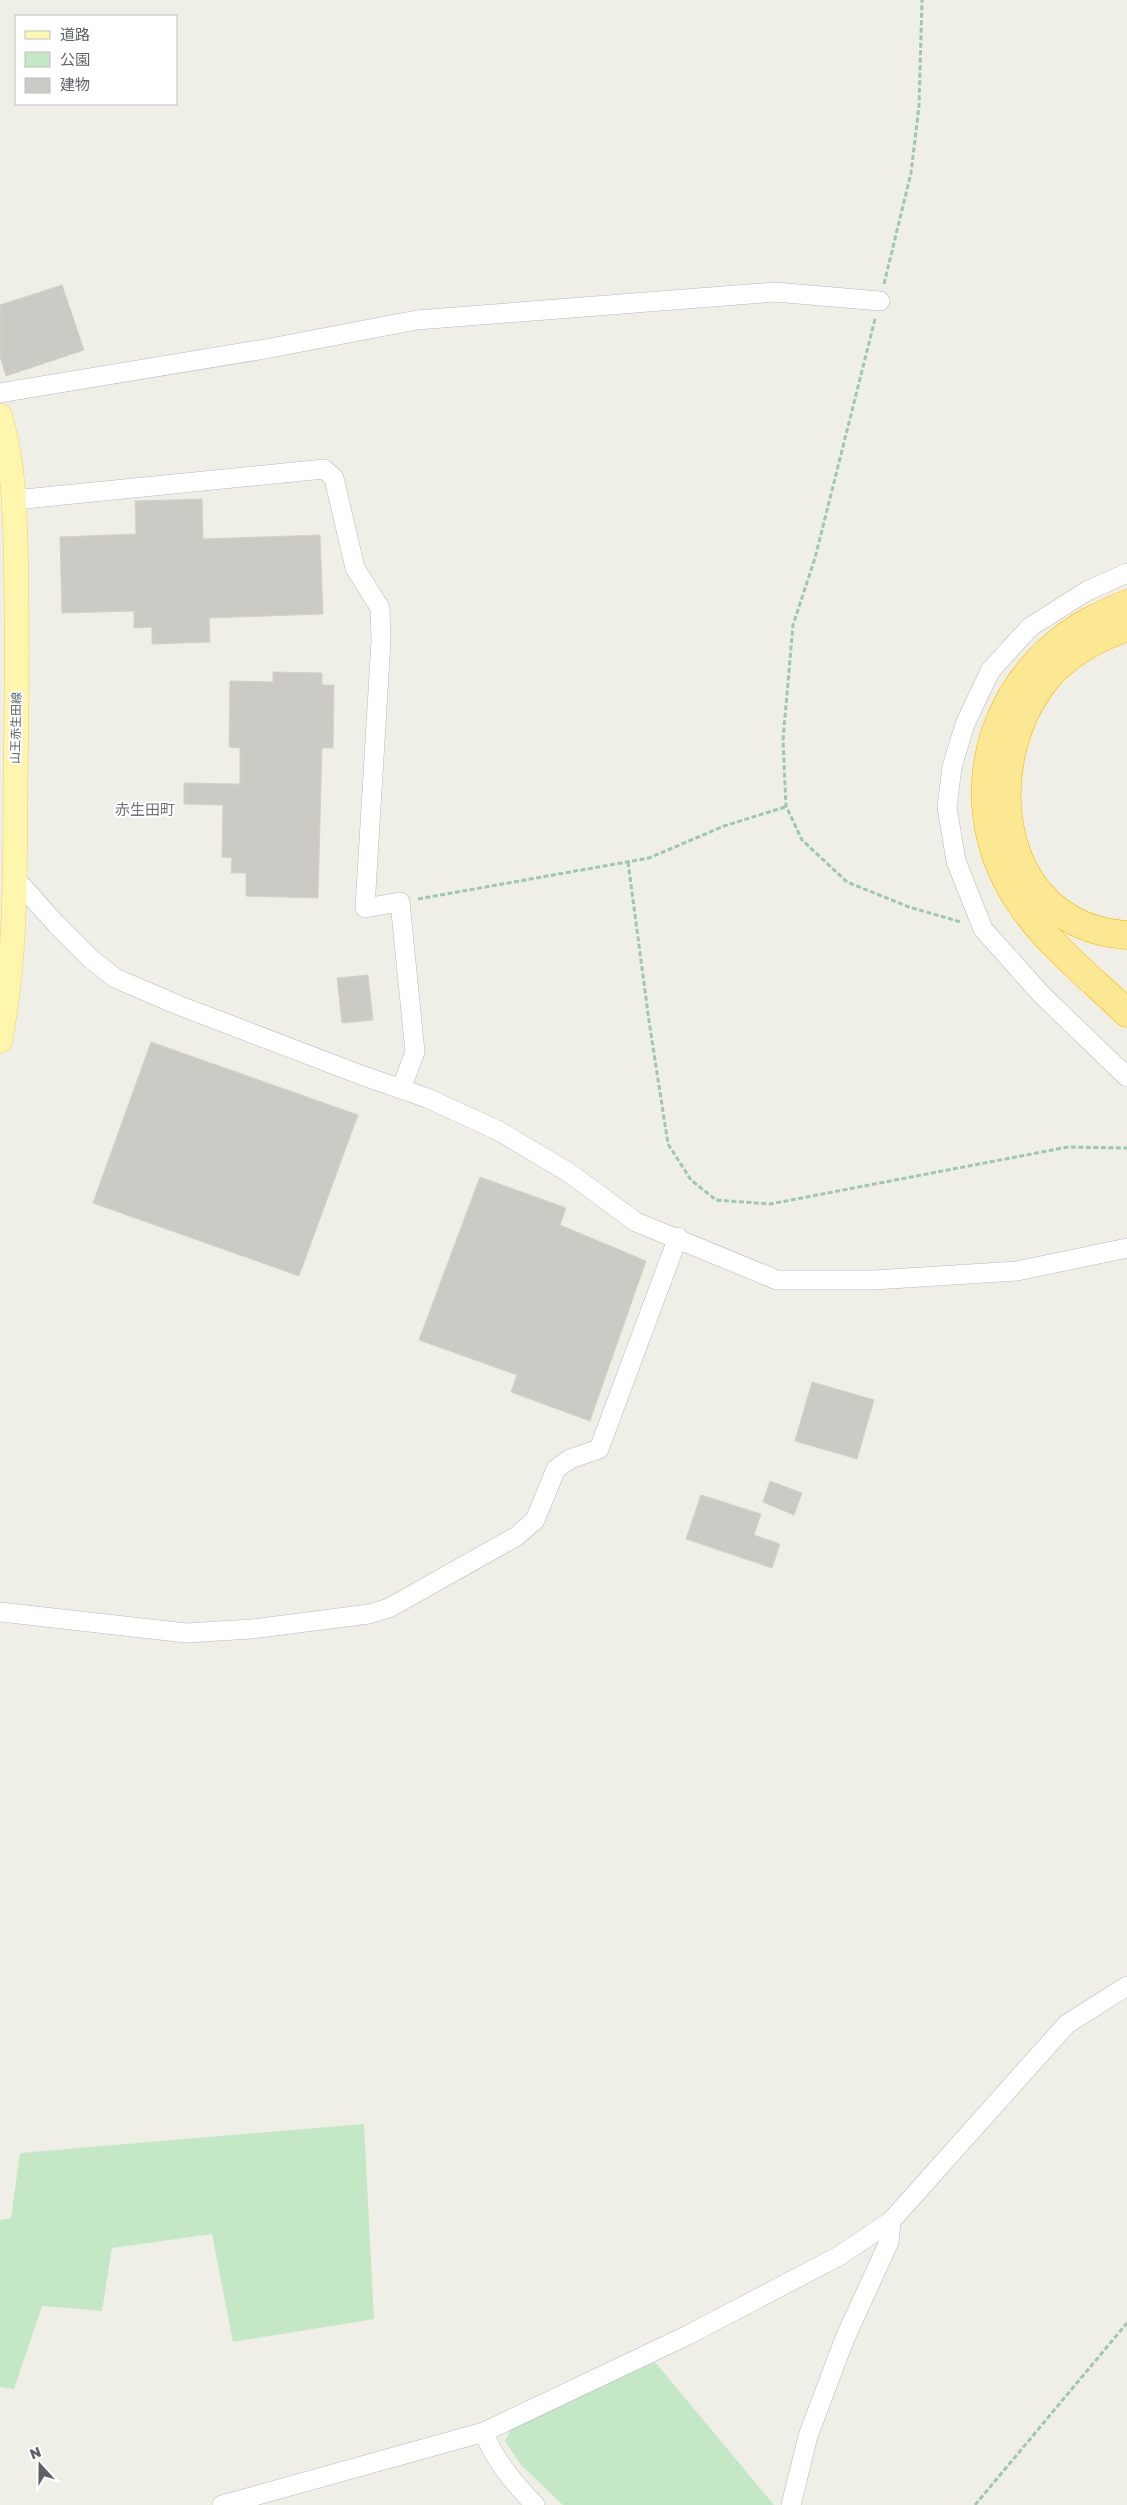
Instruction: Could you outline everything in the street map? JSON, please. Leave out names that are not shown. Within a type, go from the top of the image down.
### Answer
[{"type":"highway","points":[[1127,604],[1075,629],[1048,651],[1016,685],[1003,710],[994,737],[986,767],[984,793],[992,843],[1004,874],[1018,900],[1040,929],[1063,953],[1127,1013]]},
{"type":"highway","points":[[1127,627],[1088,644],[1064,661],[1044,681],[1027,707],[1015,735],[1007,766],[1005,794],[1008,821],[1015,848],[1027,875],[1043,897],[1061,913],[1084,926],[1108,934],[1127,935]]},
{"type":"main road","name":"山王赤生田線","points":[[0,416],[14,500],[9,632],[14,876],[6,926],[9,981],[0,1041]]},
{"type":"street","points":[[0,393],[265,349],[417,320],[775,292],[880,301]]},
{"type":"street","points":[[14,500],[324,469],[334,478],[355,568],[380,608],[381,641],[364,908],[400,902],[415,1052],[401,1089]]},
{"type":"street","points":[[1127,573],[1087,591],[1030,627],[990,671],[965,724],[952,767],[947,807],[956,861],[984,929],[1042,995],[1127,1077]]},
{"type":"street","points":[[14,876],[56,924],[92,959],[115,978],[144,992],[427,1098],[499,1131],[568,1172],[636,1222],[678,1237],[766,1276],[790,1280],[874,1280],[1017,1271],[1127,1248]]},
{"type":"street","points":[[0,1612],[186,1633],[252,1630],[369,1614],[398,1603],[518,1536],[535,1520],[556,1469],[570,1459],[599,1449],[678,1237]]},
{"type":"street","points":[[222,2505],[484,2432],[688,2336],[839,2256],[891,2220],[1067,2024],[1127,1986]]},
{"type":"street","points":[[791,2505],[808,2436],[845,2338],[889,2242],[891,2220]]},
{"type":"street","points":[[484,2432],[489,2445],[501,2464],[518,2487],[536,2505]]},
{"type":"path","points":[[922,0],[919,106],[911,173],[815,558],[793,625],[783,740],[786,806],[802,840],[847,882],[908,906],[984,929]]},
{"type":"path","points":[[400,902],[649,858],[724,826],[786,806]]},
{"type":"path","points":[[628,862],[648,1021],[668,1144],[691,1180],[716,1200],[770,1204],[1068,1147],[1127,1148]]},
{"type":"path","points":[[975,2505],[1127,2323]]},
{"type":"green space","points":[[364,2124],[374,2319],[233,2342],[212,2234],[112,2248],[102,2311],[42,2306],[14,2389],[0,2387],[0,2220],[11,2218],[20,2153]]},
{"type":"green space","points":[[655,2362],[774,2505],[563,2505],[521,2465],[505,2441],[511,2428]]},
{"type":"building","points":[[62,285],[84,350],[6,376],[0,357],[0,305]]},
{"type":"building","points":[[202,499],[203,539],[320,535],[323,614],[209,618],[210,642],[152,644],[152,627],[134,628],[134,611],[62,613],[60,537],[136,534],[135,501]]},
{"type":"building","points":[[273,672],[322,673],[322,685],[334,685],[333,748],[322,748],[318,898],[246,896],[246,873],[231,873],[232,858],[222,857],[223,805],[184,804],[184,783],[240,784],[240,748],[229,747],[230,681],[273,682]]},
{"type":"building","points":[[368,975],[373,1020],[342,1023],[337,978]]},
{"type":"building","points":[[151,1042],[358,1115],[299,1276],[93,1203]]},
{"type":"building","points":[[480,1177],[566,1208],[560,1225],[646,1261],[590,1421],[511,1392],[517,1375],[419,1340]]},
{"type":"building","points":[[812,1382],[874,1400],[857,1459],[795,1441]]},
{"type":"building","points":[[770,1481],[802,1493],[794,1515],[763,1502]]},
{"type":"building","points":[[701,1495],[761,1514],[754,1535],[780,1544],[772,1568],[686,1539]]},
{"type":"district","name":"赤生田町","points":[[145,810]]}]
